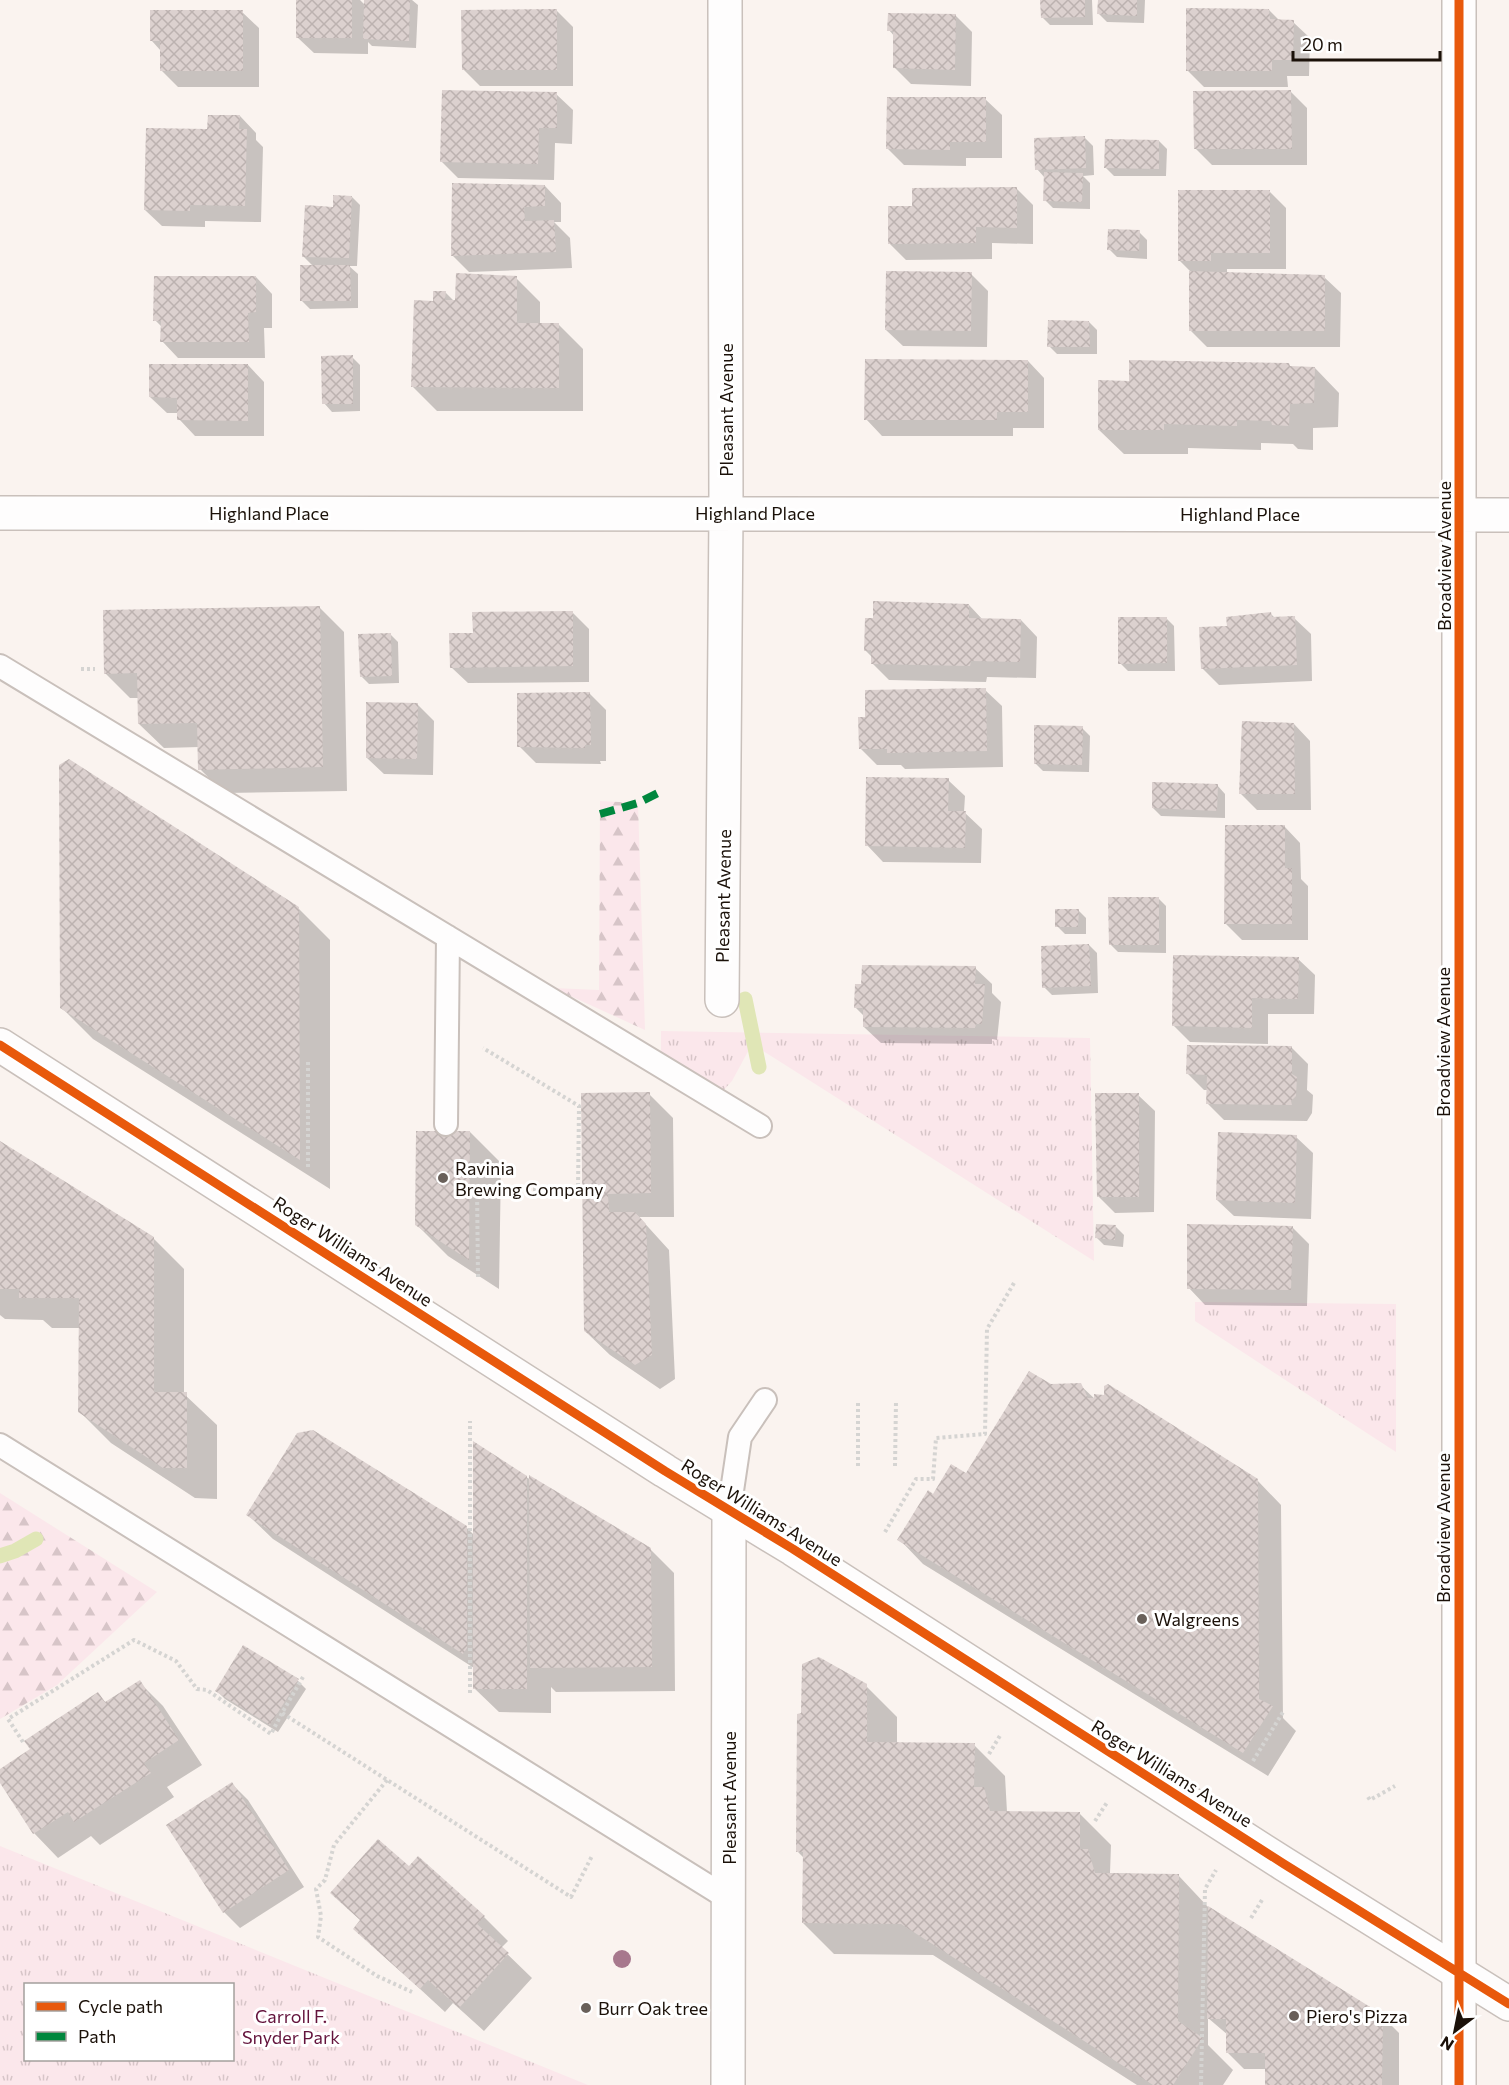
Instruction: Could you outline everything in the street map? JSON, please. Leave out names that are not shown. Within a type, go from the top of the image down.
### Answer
[{"type":"street","name":"Pleasant Avenue","points":[[722,1000],[726,512],[725,0]]},
{"type":"street","name":"Broadview Avenue","points":[[1459,0],[1459,2085]]},
{"type":"street","name":"Highland Place","points":[[0,513],[726,512],[1509,515]]},
{"type":"street","name":"Roger Williams Avenue","points":[[0,1045],[1509,2004]]},
{"type":"street","name":"Pleasant Avenue","points":[[728,2085],[729,1510]]},
{"type":"lane","points":[[0,666],[760,1126]]},
{"type":"lane","points":[[446,1124],[448,937]]},
{"type":"lane","points":[[729,1510],[740,1437],[765,1400]]},
{"type":"lane","points":[[0,1445],[729,1899]]},
{"type":"path","points":[[447,1026],[579,1106],[578,1189],[477,1189],[478,1277]]},
{"type":"path","points":[[308,1062],[308,1170]]},
{"type":"path","points":[[885,1532],[916,1479],[933,1479],[936,1438],[985,1434],[987,1329],[1014,1283]]},
{"type":"path","points":[[858,1401],[858,1466]]},
{"type":"path","points":[[895,1466],[896,1401]]},
{"type":"path","points":[[470,1421],[470,1738]]},
{"type":"path","points":[[23,1742],[8,1719],[134,1640],[176,1661],[197,1689],[207,1690],[271,1734],[306,1672]]},
{"type":"path","points":[[1253,1761],[1283,1712]]},
{"type":"path","points":[[282,1713],[571,1897],[593,1855],[603,1861]]},
{"type":"path","points":[[387,1780],[334,1845],[325,1880],[316,1889],[321,1916],[318,1937],[377,1976],[412,1992]]},
{"type":"path","points":[[1368,1797],[1370,1800],[1395,1786]]},
{"type":"path","points":[[1201,2085],[1205,1889]]},
{"type":"green space","points":[[600,801],[638,803],[645,1030],[553,988],[599,990]]},
{"type":"green space","points":[[661,1031],[1090,1038],[1094,1261],[752,1044],[732,1081],[719,1095],[661,1055]]},
{"type":"green space","points":[[1195,1302],[1396,1304],[1396,1452],[1195,1321]]},
{"type":"green space","points":[[0,1493],[157,1592],[57,1685],[0,1719]]},
{"type":"green space","name":"Carroll F. Snyder Park","points":[[0,1846],[588,2085],[0,2085]]},
{"type":"building","points":[[296,0],[352,0],[352,38],[296,38]]},
{"type":"building","points":[[364,0],[410,0],[409,41],[363,39]]},
{"type":"building","points":[[1040,0],[1085,0],[1085,17],[1041,18]]},
{"type":"building","points":[[1098,0],[1137,0],[1137,16],[1097,14]]},
{"type":"building","points":[[1186,8],[1269,9],[1270,19],[1294,20],[1293,60],[1272,60],[1272,71],[1186,71]]},
{"type":"building","points":[[557,9],[557,70],[462,70],[461,10]]},
{"type":"building","points":[[150,10],[243,10],[243,71],[160,71],[160,41],[150,41]]},
{"type":"building","points":[[888,13],[956,14],[955,70],[893,68],[893,31],[887,31]]},
{"type":"building","points":[[442,90],[557,92],[557,128],[539,128],[538,164],[440,162]]},
{"type":"building","points":[[1291,90],[1292,149],[1194,149],[1193,91]]},
{"type":"building","points":[[887,97],[986,97],[986,142],[950,142],[950,150],[886,149]]},
{"type":"building","points":[[208,115],[240,115],[239,129],[247,129],[245,206],[190,205],[190,211],[144,210],[146,128],[207,129]]},
{"type":"building","points":[[1085,136],[1086,168],[1035,170],[1034,138]]},
{"type":"building","points":[[1105,139],[1159,140],[1159,169],[1104,168]]},
{"type":"building","points":[[1044,172],[1083,173],[1082,202],[1043,201]]},
{"type":"building","points":[[452,183],[545,185],[545,206],[524,207],[525,221],[554,220],[556,252],[451,256]]},
{"type":"building","points":[[1017,187],[1017,228],[976,227],[976,243],[888,244],[888,206],[912,206],[912,188]]},
{"type":"building","points":[[1178,190],[1270,190],[1270,253],[1211,253],[1211,261],[1178,261]]},
{"type":"building","points":[[333,195],[352,196],[349,258],[302,257],[305,205],[333,207]]},
{"type":"building","points":[[1108,229],[1140,230],[1139,251],[1107,250]]},
{"type":"building","points":[[300,265],[350,265],[351,301],[300,301]]},
{"type":"building","points":[[886,271],[972,272],[971,331],[885,330]]},
{"type":"building","points":[[1189,271],[1325,275],[1325,331],[1189,331]]},
{"type":"building","points":[[456,273],[517,276],[517,323],[559,323],[559,388],[411,387],[414,300],[433,301],[433,291],[446,291],[445,300],[455,300]]},
{"type":"building","points":[[154,276],[256,276],[256,312],[248,313],[249,342],[160,342],[161,321],[153,321]]},
{"type":"building","points":[[1048,320],[1089,321],[1090,347],[1047,347]]},
{"type":"building","points":[[353,355],[353,404],[322,404],[321,356]]},
{"type":"building","points":[[865,359],[1028,360],[1028,412],[997,412],[997,420],[864,420]]},
{"type":"building","points":[[1129,360],[1289,363],[1290,366],[1315,367],[1314,403],[1290,404],[1289,426],[1272,425],[1271,421],[1237,420],[1237,426],[1164,424],[1164,430],[1098,430],[1098,380],[1129,381]]},
{"type":"building","points":[[149,364],[248,364],[248,421],[177,420],[177,398],[149,397]]},
{"type":"building","points":[[873,601],[969,604],[969,618],[1021,619],[1020,662],[971,661],[970,666],[871,664],[871,650],[864,651],[865,618],[873,618]]},
{"type":"building","points":[[320,606],[323,767],[198,770],[197,723],[138,724],[137,673],[104,674],[103,610]]},
{"type":"building","points":[[573,611],[573,666],[450,668],[449,633],[473,633],[472,612]]},
{"type":"building","points":[[1271,612],[1272,617],[1295,616],[1297,665],[1201,669],[1199,627],[1227,626],[1226,617]]},
{"type":"building","points":[[1118,617],[1167,617],[1167,663],[1118,664]]},
{"type":"building","points":[[391,633],[392,676],[360,677],[358,634]]},
{"type":"building","points":[[986,688],[987,751],[887,753],[887,749],[859,749],[858,717],[865,717],[865,690]]},
{"type":"building","points":[[590,692],[591,745],[585,745],[585,748],[517,747],[517,693]]},
{"type":"building","points":[[366,702],[418,703],[417,759],[366,758]]},
{"type":"building","points":[[1242,721],[1294,723],[1295,794],[1239,794]]},
{"type":"building","points":[[1034,725],[1083,726],[1082,765],[1034,764]]},
{"type":"building","points":[[69,759],[299,907],[300,1160],[60,1008],[59,765]]},
{"type":"building","points":[[866,777],[949,778],[948,811],[966,811],[965,848],[865,846]]},
{"type":"building","points":[[1152,782],[1218,784],[1217,811],[1152,808]]},
{"type":"building","points":[[1225,825],[1285,825],[1285,868],[1292,868],[1292,924],[1224,924]]},
{"type":"building","points":[[1108,897],[1159,897],[1159,945],[1109,945]]},
{"type":"building","points":[[1055,909],[1079,909],[1078,927],[1055,927]]},
{"type":"building","points":[[1089,944],[1091,986],[1042,988],[1041,946]]},
{"type":"building","points":[[1173,955],[1299,957],[1298,999],[1252,998],[1252,1028],[1172,1026]]},
{"type":"building","points":[[862,965],[976,966],[975,984],[985,984],[982,1024],[976,1024],[975,1028],[863,1027],[863,1008],[854,1008],[855,984],[861,984]]},
{"type":"building","points":[[1187,1045],[1292,1046],[1292,1074],[1297,1077],[1296,1096],[1291,1101],[1292,1105],[1206,1104],[1207,1075],[1186,1074]]},
{"type":"building","points":[[650,1092],[651,1193],[608,1194],[609,1212],[635,1212],[646,1224],[652,1355],[635,1365],[584,1331],[581,1093]]},
{"type":"building","points":[[1095,1093],[1139,1093],[1139,1197],[1097,1197]]},
{"type":"building","name":"Ravinia Brewing Company","points":[[416,1131],[470,1131],[469,1260],[415,1225]]},
{"type":"building","points":[[1218,1132],[1297,1135],[1295,1203],[1216,1200]]},
{"type":"building","points":[[0,1141],[154,1237],[154,1392],[187,1392],[187,1468],[163,1468],[78,1412],[79,1298],[19,1298],[19,1289],[0,1289]]},
{"type":"building","points":[[1096,1224],[1116,1225],[1115,1240],[1095,1238]]},
{"type":"building","points":[[1187,1224],[1293,1226],[1291,1290],[1187,1289]]},
{"type":"building","name":"Walgreens","points":[[1029,1371],[1051,1384],[1081,1383],[1088,1398],[1094,1398],[1094,1394],[1104,1395],[1104,1386],[1108,1384],[1258,1479],[1259,1699],[1273,1706],[1243,1753],[897,1540],[928,1490],[933,1494],[951,1464],[966,1473]]},
{"type":"building","points":[[313,1430],[467,1526],[467,1648],[463,1654],[246,1515],[297,1433]]},
{"type":"building","points":[[473,1441],[527,1476],[527,1689],[473,1689]]},
{"type":"building","points":[[529,1475],[651,1548],[652,1667],[530,1668]]},
{"type":"building","points":[[243,1645],[299,1679],[270,1725],[215,1691]]},
{"type":"building","points":[[819,1657],[867,1684],[867,1742],[975,1743],[974,1787],[984,1787],[990,1811],[1080,1812],[1080,1849],[1088,1849],[1095,1873],[1179,1874],[1178,2021],[1203,2038],[1173,2085],[1153,2085],[901,1924],[802,1923],[803,1852],[796,1852],[797,1714],[801,1713],[802,1664]]},
{"type":"building","points":[[140,1680],[179,1740],[144,1763],[151,1773],[74,1822],[68,1812],[33,1834],[0,1783],[0,1769],[30,1749],[24,1741],[98,1692],[105,1702]]},
{"type":"building","points":[[232,1782],[289,1870],[223,1913],[166,1825]]},
{"type":"building","points":[[378,1839],[409,1866],[418,1856],[485,1916],[477,1924],[509,1953],[459,2008],[428,1980],[420,1989],[353,1929],[360,1920],[330,1893]]},
{"type":"building","points":[[1208,1906],[1383,2015],[1382,2085],[1265,2085],[1265,2053],[1226,2053],[1226,2019],[1207,2019]]},
{"type":"waterway","points":[[745,999],[759,1067]]},
{"type":"waterway","points":[[0,1556],[15,1551],[36,1539]]},
{"type":"marked path","points":[[600,814],[638,803],[660,792]]},
{"type":"cycle path","points":[[1459,0],[1459,2085]]},
{"type":"cycle path","points":[[0,1045],[665,1471],[793,1549],[1284,1864],[1509,2004]]},
{"type":"place","name":"Ravinia Brewing Company","points":[[443,1178]]},
{"type":"place","name":"Walgreens","points":[[1142,1619]]},
{"type":"place","name":"Burr Oak tree","points":[[586,2008]]},
{"type":"place","name":"Piero's Pizza","points":[[1294,2016]]}]
